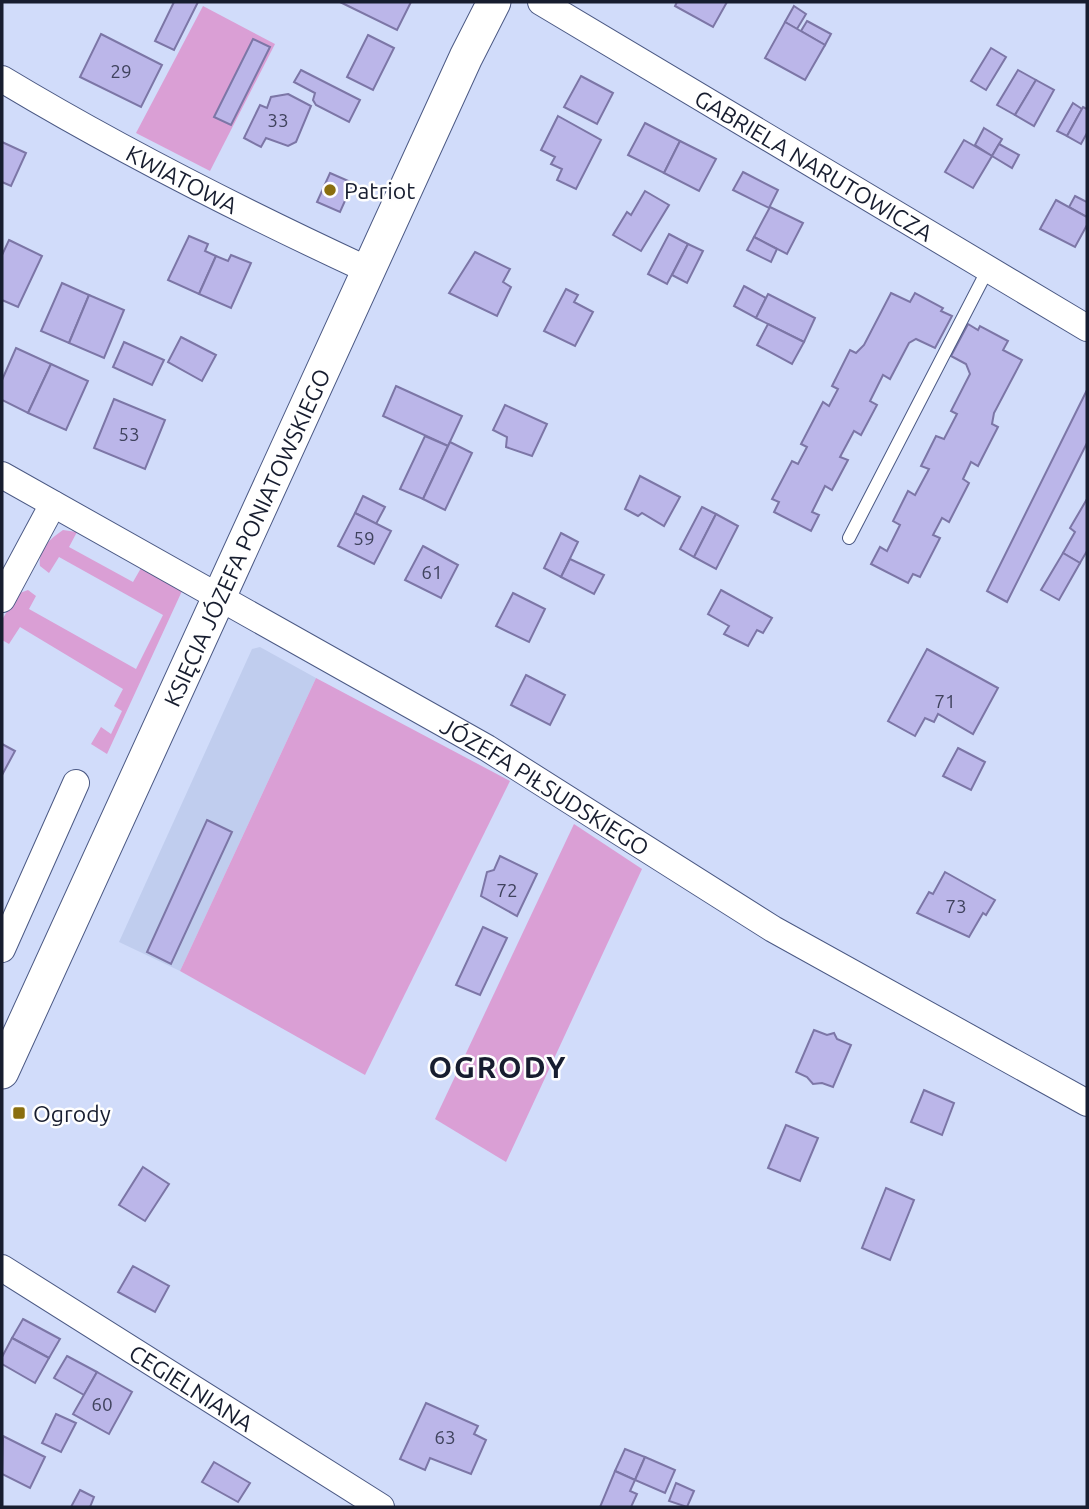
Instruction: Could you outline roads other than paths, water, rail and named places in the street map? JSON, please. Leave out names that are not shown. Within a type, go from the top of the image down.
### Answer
[{"type":"street","name":"KSIĘCIA JÓZEFA PONIATOWSKIEGO","points":[[2,1072],[368,270],[494,2]]},
{"type":"street","name":"GABRIELA NARUTOWICZA","points":[[541,2],[1087,328]]},
{"type":"street","name":"KWIATOWA","points":[[2,79],[194,187],[368,270]]},
{"type":"street","name":"JÓZEFA PIŁSUDSKIEGO","points":[[2,475],[546,783],[773,929],[1087,1103]]},
{"type":"street","points":[[2,599],[52,504]]},
{"type":"street","points":[[2,949],[76,783]]},
{"type":"street","name":"CEGIELNIANA","points":[[2,1268],[381,1507]]},
{"type":"lane","points":[[849,538],[988,271]]},
{"type":"place","name":"Patriot","points":[[330,190]]},
{"type":"place","name":"Ogrody","points":[[19,1113]]},
{"type":"district","name":"OGRODY","points":[[498,1067]]}]
